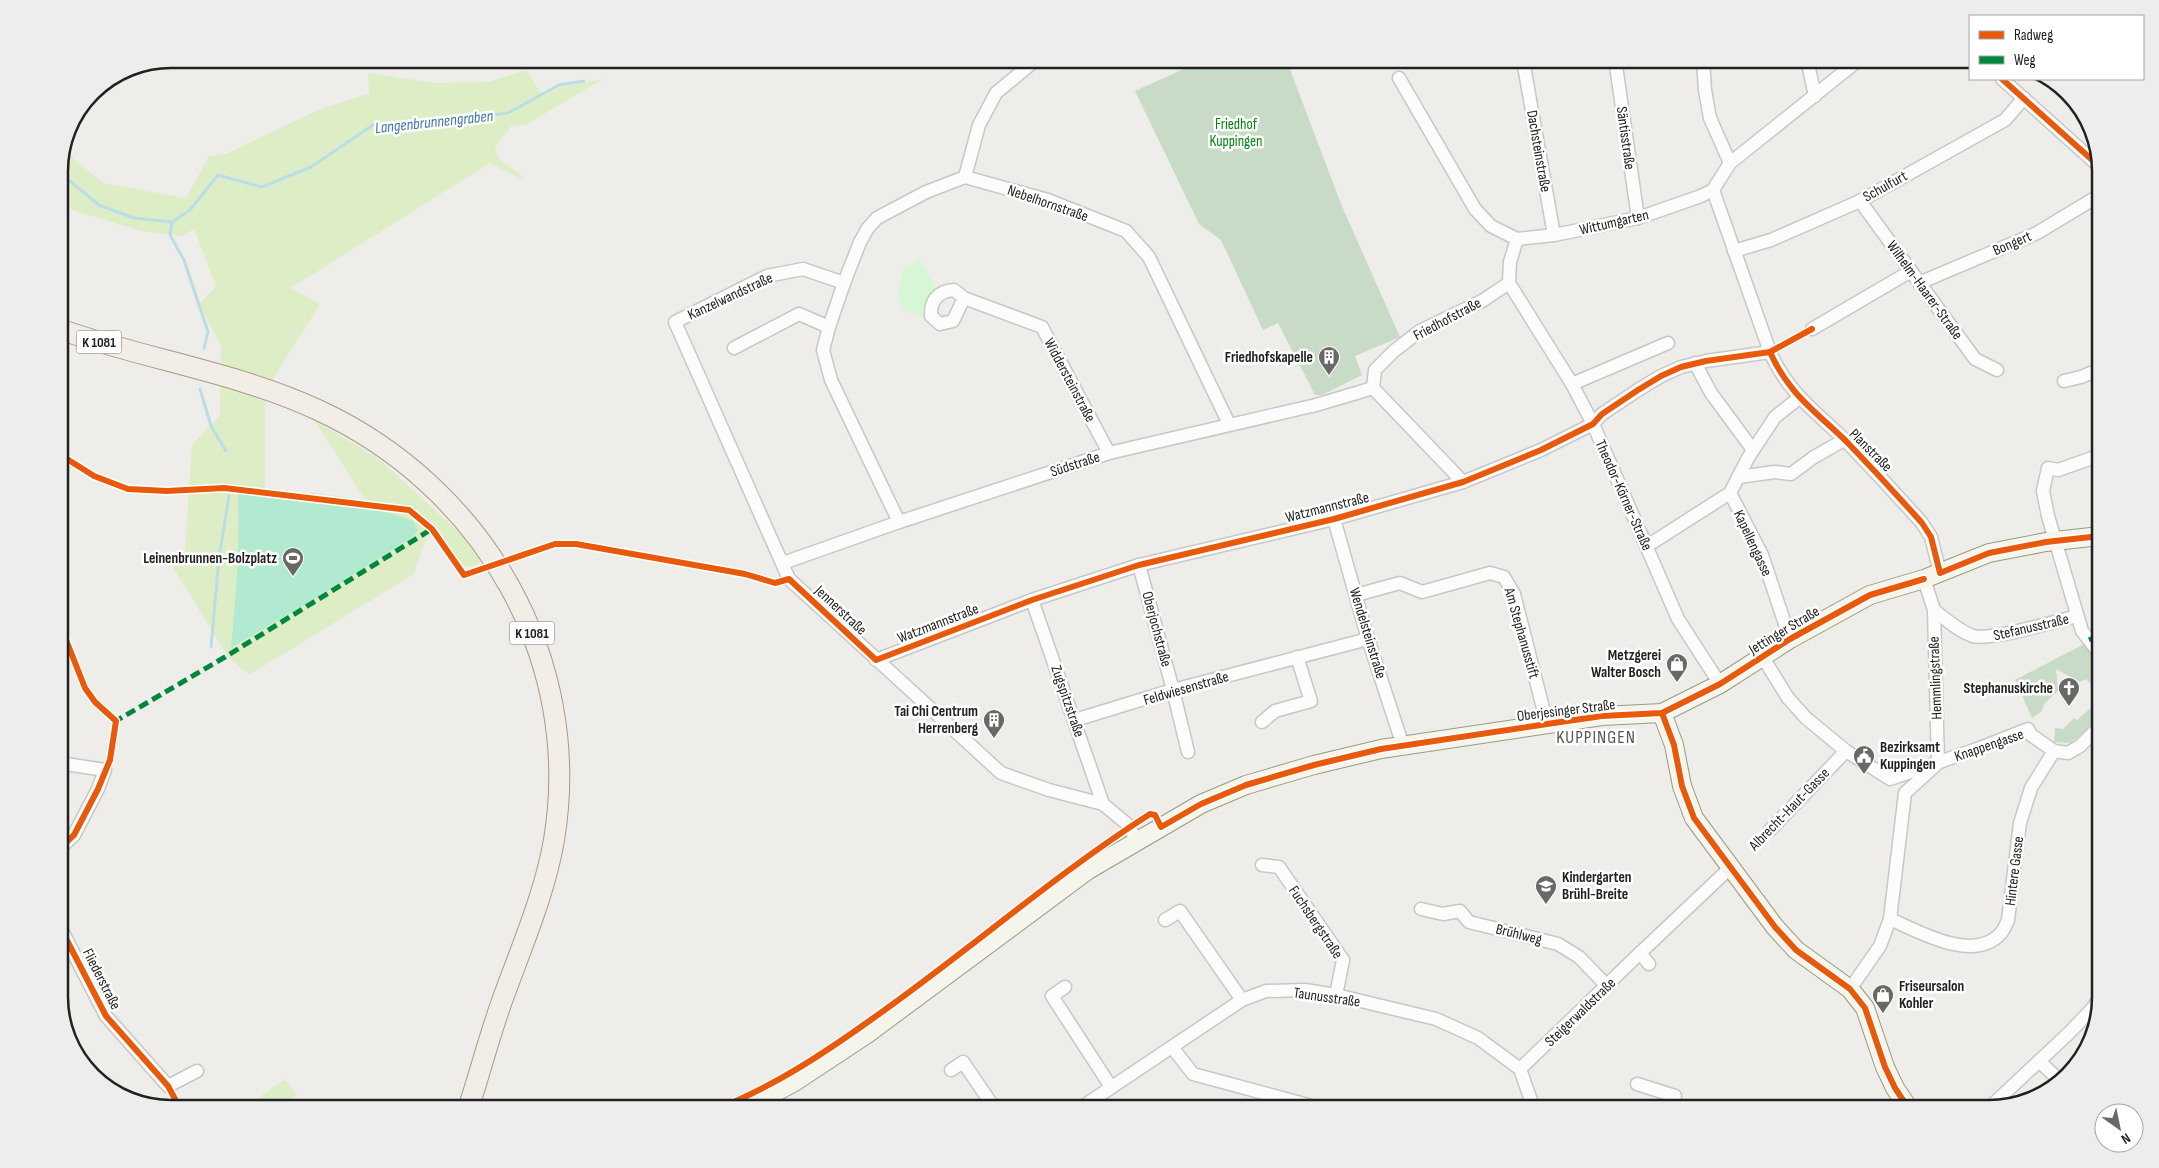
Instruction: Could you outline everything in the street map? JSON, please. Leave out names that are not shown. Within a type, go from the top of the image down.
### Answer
[{"type":"main road","name":"K 1081","points":[[68,332],[276,393],[317,409],[367,435],[400,458],[445,498],[482,542],[503,574],[529,627],[542,664],[555,724],[559,764],[556,821],[545,882],[490,1035],[471,1100]]},
{"type":"main road","name":"Jettinger Straße","points":[[1662,713],[1720,684],[1790,639],[1870,594],[1924,579],[1989,553],[2056,540],[2091,537]]},
{"type":"main road","name":"Oberjesinger Straße","points":[[761,1100],[796,1081],[867,1034],[1069,883],[1137,840],[1201,804],[1246,785],[1314,764],[1403,746],[1602,716],[1662,713]]},
{"type":"main road","points":[[1662,713],[1674,745],[1682,786],[1694,818],[1773,925],[1796,950],[1850,989],[1865,1008],[1885,1067],[1902,1100]]},
{"type":"main road","name":"K 1081","points":[[477,1100],[479,1075]]},
{"type":"street","name":"Dachsteinstraße","points":[[1524,67],[1554,235]]},
{"type":"street","name":"Säntisstraße","points":[[1616,67],[1638,218]]},
{"type":"street","points":[[1704,67],[1710,118],[1730,163]]},
{"type":"street","points":[[1809,67],[1815,96]]},
{"type":"street","points":[[1713,190],[1730,163],[1850,67]]},
{"type":"street","points":[[899,522],[831,380],[823,350],[829,326],[860,242],[877,218],[926,192],[965,177],[979,125],[996,93],[1027,68]]},
{"type":"street","points":[[1399,78],[1475,209],[1491,226],[1517,239],[1510,262],[1509,283]]},
{"type":"street","points":[[2003,80],[2091,158]]},
{"type":"street","name":"Schulfurt","points":[[1734,252],[1771,240],[1860,201],[2005,120],[2024,98]]},
{"type":"street","name":"Nebelhornstraße","points":[[965,177],[1048,200],[1126,231],[1149,257],[1229,424]]},
{"type":"street","name":"Wittumgarten","points":[[1517,239],[1554,235],[1638,218],[1713,190]]},
{"type":"street","name":"Planstraße","points":[[1713,190],[1778,371],[1799,398],[1844,440],[1922,523],[1931,537],[1940,573]]},
{"type":"street","name":"Bongert","points":[[1920,283],[2037,233],[2091,200]]},
{"type":"street","name":"Wilhelm-Haarer-Straße","points":[[1860,201],[1974,359],[1997,370]]},
{"type":"street","name":"Kanzelwandstraße","points":[[675,322],[767,276],[803,269],[844,283]]},
{"type":"street","points":[[1812,329],[1911,271]]},
{"type":"street","name":"Theodor-Körner-Straße","points":[[1509,283],[1572,384],[1593,424],[1678,619],[1720,684]]},
{"type":"street","name":"Friedhofstraße","points":[[1374,388],[1375,370],[1408,340],[1420,331],[1482,301],[1509,283]]},
{"type":"street","name":"Widdersteinstraße","points":[[964,298],[1042,327],[1109,453]]},
{"type":"street","points":[[734,348],[799,314],[829,326]]},
{"type":"street","name":"Jennerstraße","points":[[675,322],[789,579],[1001,773],[1049,790],[1103,804],[1127,824],[1137,840]]},
{"type":"street","points":[[1572,384],[1668,344]]},
{"type":"street","name":"Watzmannstraße","points":[[876,660],[1032,600],[1139,565],[1334,519],[1463,482],[1541,450],[1593,424],[1602,414],[1661,376],[1681,367],[1770,352]]},
{"type":"street","points":[[1694,364],[1711,393],[1753,450]]},
{"type":"street","points":[[2064,381],[2091,372]]},
{"type":"street","points":[[1374,388],[1463,482]]},
{"type":"street","name":"Südstraße","points":[[783,563],[899,522],[1109,453],[1316,405],[1374,388]]},
{"type":"street","name":"Kapellengasse","points":[[1790,639],[1762,555],[1730,494],[1753,450],[1775,417],[1799,398]]},
{"type":"street","points":[[1738,477],[1756,474],[1791,474],[1814,457],[1844,440]]},
{"type":"street","points":[[2091,458],[2058,470],[2048,468],[2043,491],[2048,516],[2082,631],[2092,635]]},
{"type":"street","points":[[1647,546],[1730,494]]},
{"type":"street","name":"Wendelsteinstraße","points":[[1334,519],[1368,639],[1403,746]]},
{"type":"street","name":"Oberjochstraße","points":[[1139,565],[1174,690],[1188,752]]},
{"type":"street","name":"Am Stephanusstift","points":[[1356,595],[1400,583],[1422,592],[1490,573],[1504,577],[1514,594],[1546,724]]},
{"type":"street","name":"Hemmlingstraße","points":[[1924,579],[1934,610],[1938,763]]},
{"type":"street","name":"Zugspitzstraße","points":[[1032,600],[1103,804]]},
{"type":"street","name":"Stefanusstraße","points":[[1934,610],[1952,624],[1973,636],[1989,637],[2077,616]]},
{"type":"street","name":"Feldwiesenstraße","points":[[1075,720],[1174,690],[1368,639]]},
{"type":"street","points":[[1762,656],[1788,698],[1806,718],[1846,750],[1890,779],[1905,793]]},
{"type":"street","points":[[1262,722],[1275,711],[1311,701],[1297,657]]},
{"type":"street","name":"Knappengasse","points":[[1890,779],[2028,729],[2031,735],[2054,751]]},
{"type":"street","points":[[2054,751],[2068,753],[2080,746],[2092,734]]},
{"type":"street","name":"Albrecht-Haut-Gasse","points":[[1770,830],[1846,750]]},
{"type":"street","name":"Hintere Gasse","points":[[1890,918],[1954,946],[1988,942],[2000,933],[2008,920],[2020,823],[2031,788],[2054,751]]},
{"type":"street","points":[[1850,989],[1880,946],[1890,918],[1905,793],[1938,763]]},
{"type":"street","points":[[68,764],[105,770],[98,789],[74,835],[68,841]]},
{"type":"street","name":"Fuchsbergstraße","points":[[1262,865],[1279,867],[1343,960],[1336,995]]},
{"type":"street","name":"Steigerwaldstraße","points":[[1520,1070],[1731,867]]},
{"type":"street","name":"Brühlweg","points":[[1421,909],[1443,914],[1460,911],[1469,922],[1558,944],[1579,957],[1607,986]]},
{"type":"street","points":[[1165,920],[1180,911],[1242,1000]]},
{"type":"street","name":"Fliederstraße","points":[[68,942],[106,1016],[168,1086],[196,1071]]},
{"type":"street","points":[[1640,953],[1649,964]]},
{"type":"street","points":[[1066,986],[1052,996],[1111,1087]]},
{"type":"street","name":"Taunusstraße","points":[[1092,1100],[1242,1000],[1266,991],[1305,990],[1336,995],[1436,1019],[1478,1038],[1520,1070]]},
{"type":"street","points":[[1998,1100],[2091,1010]]},
{"type":"street","points":[[1172,1047],[1193,1074],[1289,1100]]},
{"type":"street","points":[[2039,1061],[2055,1076]]},
{"type":"street","points":[[951,1070],[963,1062],[989,1100]]},
{"type":"street","points":[[1520,1070],[1531,1100]]},
{"type":"street","points":[[1637,1084],[1675,1096],[1674,1100]]},
{"type":"green space","name":"Friedhof Kuppingen","points":[[1187,67],[1289,67],[1341,204],[1400,337],[1355,356],[1362,375],[1322,395],[1315,395],[1278,323],[1263,330],[1221,240],[1199,224],[1135,91]]},
{"type":"green space","points":[[526,70],[543,96],[560,87],[603,79],[526,125],[511,126],[495,148],[500,160],[519,173],[525,181],[490,163],[291,288],[320,304],[265,392],[265,519],[307,523],[311,492],[366,501],[314,420],[380,460],[459,532],[482,561],[470,567],[460,565],[430,527],[414,574],[249,675],[228,657],[169,561],[185,551],[192,445],[220,415],[221,346],[199,304],[216,286],[194,229],[182,236],[141,231],[72,210],[68,205],[69,154],[103,183],[186,198],[209,156],[228,153],[320,109],[369,94],[368,73],[436,83],[488,82]]},
{"type":"green space","points":[[920,259],[936,289],[931,293],[923,314],[919,316],[904,311],[897,297],[904,268]]},
{"type":"green space","name":"Leinenbrunnen-Bolzplatz","points":[[238,491],[321,499],[390,513],[413,521],[418,530],[414,536],[320,596],[231,648],[237,570]]},
{"type":"green space","points":[[2084,644],[2092,654],[2092,685],[2086,679],[2080,682],[2056,669],[2058,691],[2044,704],[2042,711],[2032,718],[2015,680]]},
{"type":"green space","points":[[2092,707],[2092,725],[2088,730],[2070,743],[2054,742],[2055,728],[2063,729],[2074,718],[2077,720]]},
{"type":"green space","points":[[285,1079],[297,1095],[290,1100],[255,1100]]},
{"type":"waterway","name":"Langenbrunnengraben","points":[[68,179],[99,205],[134,218],[172,222],[190,210],[218,175],[262,187],[311,167],[373,125],[443,122],[508,113],[559,85],[584,81]]},
{"type":"waterway","points":[[172,222],[170,235],[184,260],[208,332],[204,348]]},
{"type":"waterway","points":[[200,389],[211,426],[226,451]]},
{"type":"waterway","points":[[211,647],[219,558],[229,496]]},
{"type":"marked path","points":[[116,724],[116,721],[225,657],[432,529]]},
{"type":"cycle path","points":[[2003,80],[2091,159]]},
{"type":"cycle path","points":[[68,460],[94,476],[128,489],[167,491],[224,488],[409,510],[432,529],[464,575],[555,544],[576,544],[745,574],[775,583],[789,579],[876,660],[1032,600],[1139,565],[1334,519],[1463,482],[1541,450],[1593,424],[1602,414],[1638,390],[1681,367],[1706,361],[1770,352],[1812,329]]},
{"type":"cycle path","points":[[1770,352],[1785,379],[1803,401],[1846,441],[1922,523],[1931,537],[1940,573],[1989,553],[2046,542],[2091,537]]},
{"type":"cycle path","points":[[738,1100],[778,1080],[835,1045],[907,994],[1079,863],[1150,814],[1155,815],[1161,827],[1201,804],[1246,785],[1314,765],[1381,749],[1602,716],[1662,713],[1720,684],[1790,639],[1870,595],[1924,579]]},
{"type":"cycle path","points":[[68,645],[85,688],[95,702],[116,721],[110,760],[98,789],[74,835],[68,841]]},
{"type":"cycle path","points":[[1662,713],[1674,745],[1682,786],[1694,818],[1775,927],[1796,950],[1850,989],[1865,1008],[1885,1067],[1903,1100]]},
{"type":"cycle path","points":[[68,942],[106,1016],[168,1086],[175,1100]]},
{"type":"place","name":"Friedhofskapelle","points":[[1329,376]]},
{"type":"place","name":"Leinenbrunnen-Bolzplatz","points":[[293,577]]},
{"type":"place","name":"Metzgerei Walter Bosch","points":[[1677,683]]},
{"type":"place","name":"Stephanuskirche","points":[[2069,707]]},
{"type":"place","name":"Tai Chi Centrum Herrenberg","points":[[994,739]]},
{"type":"place","name":"Bezirksamt Kuppingen","points":[[1864,775]]},
{"type":"place","name":"Kindergarten Brühl-Breite","points":[[1546,905]]},
{"type":"place","name":"Friseursalon Kohler","points":[[1883,1014]]},
{"type":"district","name":"KUPPINGEN","points":[[1596,737]]}]
